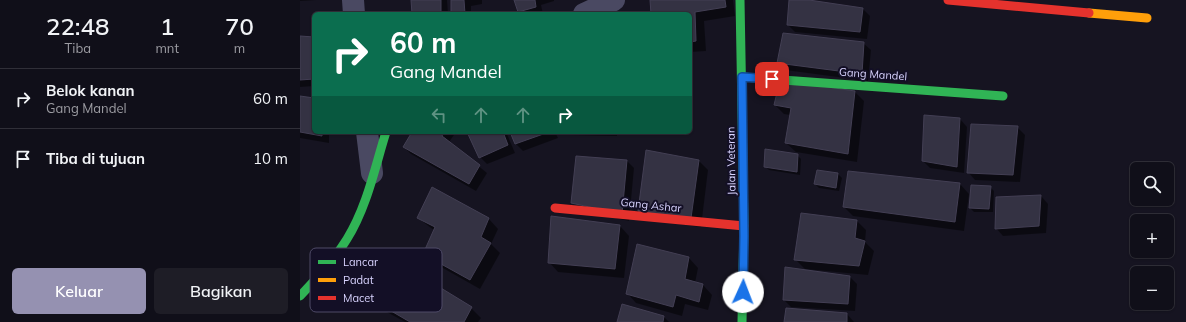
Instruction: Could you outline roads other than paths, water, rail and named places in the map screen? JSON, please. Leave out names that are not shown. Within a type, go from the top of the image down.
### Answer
[{"type":"street","points":[[353,0],[354,12]]},
{"type":"street","points":[[588,12],[614,0]]},
{"type":"street","name":"Jalan Veteran","points":[[740,0],[744,226],[742,322]]},
{"type":"street","points":[[948,0],[1147,18]]},
{"type":"street","name":"Gang Mandel","points":[[742,77],[1002,96]]},
{"type":"street","points":[[367,134],[372,173]]},
{"type":"street","points":[[341,248],[360,214],[385,134]]},
{"type":"street","name":"Gang Ashar","points":[[555,208],[744,226]]},
{"type":"street","points":[[300,296],[310,285]]}]
